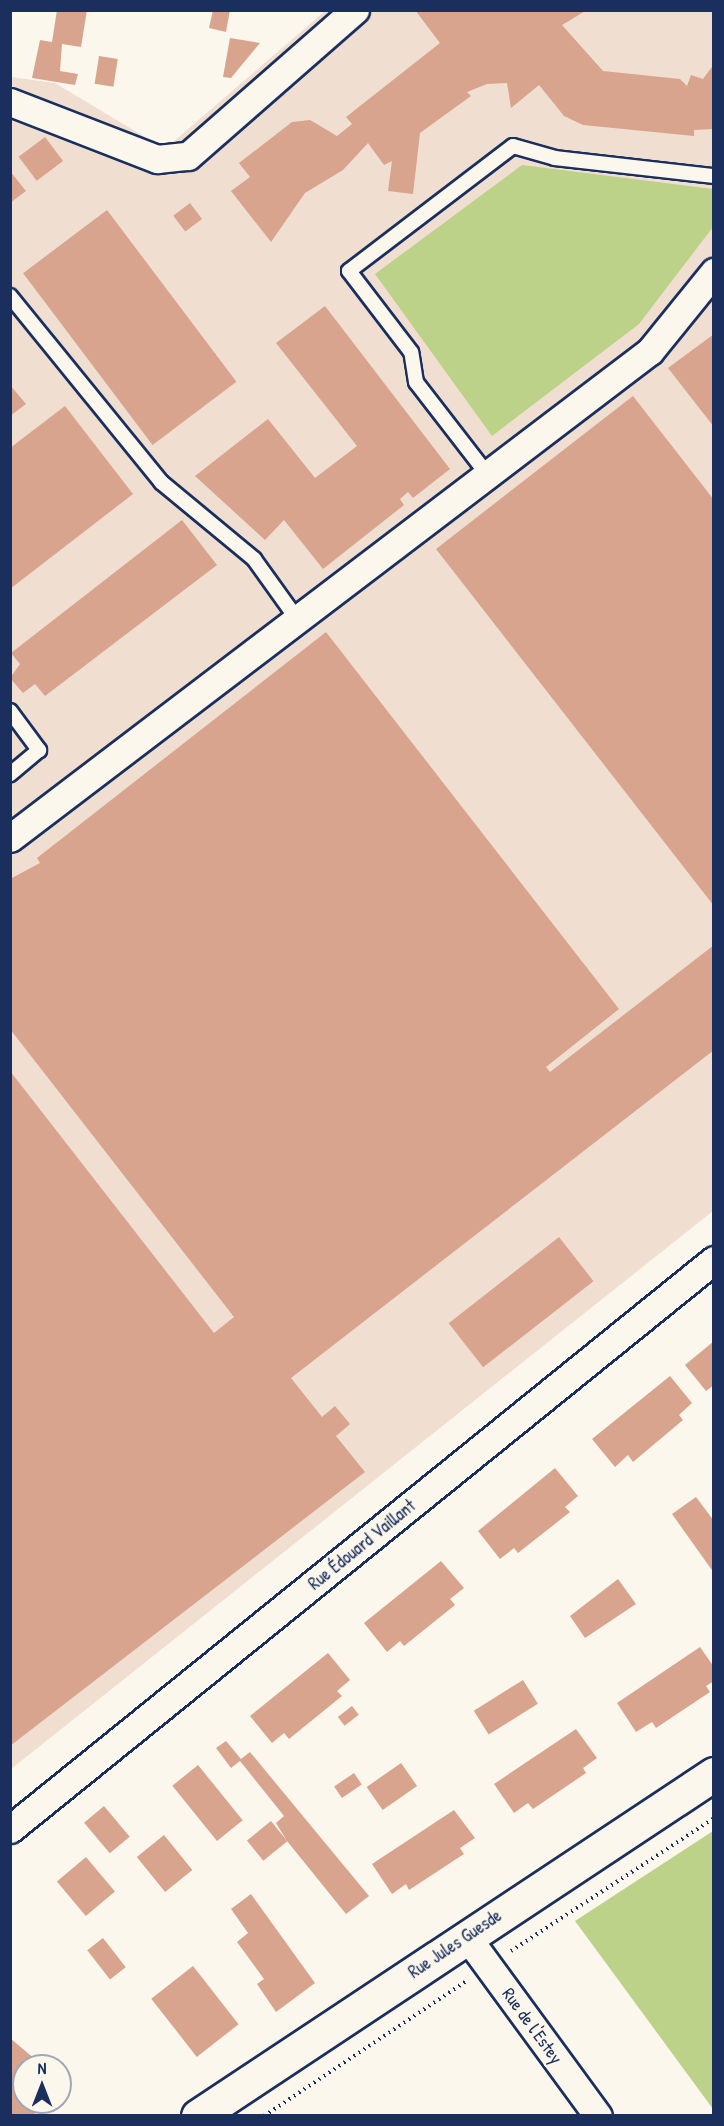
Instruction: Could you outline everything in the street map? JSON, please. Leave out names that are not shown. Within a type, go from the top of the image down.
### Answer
[{"type":"street","points":[[10,102],[158,159],[188,156],[355,10]]},
{"type":"street","points":[[10,838],[650,351],[714,272]]},
{"type":"street","name":"Rue Édouard Vaillant","points":[[10,1829],[714,1260]]},
{"type":"street","name":"Rue Jules Guesde","points":[[198,2115],[714,1774]]},
{"type":"street","name":"Rue de l'Estey","points":[[467,1937],[598,2115]]},
{"type":"lane","points":[[487,474],[416,382],[411,352],[349,271],[513,146],[555,158],[714,176]]},
{"type":"lane","points":[[10,296],[161,482],[254,560],[297,619]]},
{"type":"lane","points":[[10,711],[39,750],[10,774]]},
{"type":"path","points":[[264,2115],[714,1818]]},
{"type":"shaded area","points":[[325,11],[713,11],[713,1211],[11,1769],[11,77],[55,83],[165,149]]},
{"type":"green space","points":[[522,165],[713,189],[713,227],[639,324],[492,436],[375,274]]},
{"type":"green space","points":[[713,1831],[713,2109],[575,1921]]},
{"type":"building","points":[[57,10],[87,10],[81,47],[62,44],[60,71],[78,74],[75,85],[32,78],[40,40],[52,42]]},
{"type":"building","points":[[213,10],[230,10],[226,32],[209,28]]},
{"type":"building","points":[[415,10],[587,10],[562,25],[603,71],[680,79],[687,86],[691,75],[703,79],[714,64],[714,129],[694,130],[694,136],[583,125],[564,116],[539,85],[511,108],[507,83],[487,84],[467,92],[471,96],[420,133],[413,194],[388,191],[392,161],[384,165],[368,143],[343,170],[305,193],[271,242],[231,191],[250,177],[239,163],[292,122],[310,120],[337,136],[352,124],[346,117],[440,43]]},
{"type":"building","points":[[230,38],[260,43],[231,78],[223,77]]},
{"type":"building","points":[[99,56],[118,59],[113,87],[95,84]]},
{"type":"building","points":[[45,137],[63,161],[37,181],[19,157]]},
{"type":"building","points":[[10,171],[26,191],[10,203]]},
{"type":"building","points":[[190,203],[202,219],[185,232],[173,216]]},
{"type":"building","points":[[107,210],[236,382],[153,445],[23,273]]},
{"type":"building","points":[[325,306],[450,469],[413,498],[408,492],[400,499],[404,505],[323,569],[284,520],[265,540],[195,476],[268,419],[315,478],[357,446],[276,343]]},
{"type":"building","points":[[714,334],[714,427],[668,368]]},
{"type":"building","points":[[10,385],[26,404],[10,416]]},
{"type":"building","points":[[633,396],[714,500],[714,906],[436,549]]},
{"type":"building","points":[[65,406],[133,494],[10,589],[10,448]]},
{"type":"building","points":[[182,520],[217,565],[45,696],[35,684],[23,693],[10,678],[20,664],[11,653]]},
{"type":"building","points":[[326,632],[619,1009],[546,1067],[550,1072],[714,945],[714,1050],[291,1378],[322,1417],[335,1406],[350,1424],[336,1436],[365,1472],[10,1746],[10,1071],[214,1333],[234,1317],[10,1029],[10,879],[40,863],[37,858]]},
{"type":"building","points":[[559,1237],[593,1281],[483,1367],[449,1323]]},
{"type":"building","points":[[714,1341],[714,1385],[706,1391],[685,1365]]},
{"type":"building","points":[[670,1376],[692,1403],[679,1415],[683,1420],[633,1462],[628,1455],[615,1467],[592,1439]]},
{"type":"building","points":[[555,1468],[578,1496],[565,1507],[570,1512],[518,1553],[514,1548],[500,1559],[478,1531]]},
{"type":"building","points":[[696,1497],[714,1521],[714,1573],[672,1514]]},
{"type":"building","points":[[441,1561],[464,1588],[450,1599],[455,1605],[404,1646],[400,1641],[387,1652],[364,1623]]},
{"type":"building","points":[[618,1579],[636,1604],[585,1638],[570,1616]]},
{"type":"building","points":[[700,1647],[714,1667],[714,1681],[706,1686],[710,1692],[656,1728],[652,1722],[636,1732],[617,1703]]},
{"type":"building","points":[[328,1653],[350,1680],[337,1691],[342,1696],[289,1739],[284,1733],[272,1743],[250,1716]]},
{"type":"building","points":[[523,1680],[538,1704],[489,1734],[474,1711]]},
{"type":"building","points":[[352,1706],[359,1715],[345,1726],[338,1717]]},
{"type":"building","points":[[576,1729],[597,1758],[583,1768],[586,1773],[533,1809],[528,1803],[514,1813],[494,1784]]},
{"type":"building","points":[[226,1741],[241,1759],[250,1752],[369,1896],[346,1914],[287,1841],[276,1823],[284,1816],[240,1761],[231,1768],[216,1748]]},
{"type":"building","points":[[401,1763],[417,1786],[383,1810],[367,1787]]},
{"type":"building","points":[[198,1765],[243,1820],[217,1841],[172,1786]]},
{"type":"building","points":[[354,1773],[362,1785],[342,1798],[334,1786]]},
{"type":"building","points":[[104,1806],[130,1837],[110,1853],[84,1823]]},
{"type":"building","points":[[454,1810],[475,1838],[460,1848],[464,1854],[409,1890],[406,1884],[392,1894],[372,1864]]},
{"type":"building","points":[[271,1821],[287,1841],[263,1861],[247,1841]]},
{"type":"building","points":[[164,1835],[192,1870],[165,1892],[137,1857]]},
{"type":"building","points":[[86,1857],[115,1891],[86,1916],[57,1881]]},
{"type":"building","points":[[251,1894],[315,1983],[276,2012],[257,1984],[264,1979],[237,1942],[248,1933],[231,1909]]},
{"type":"building","points":[[103,1938],[126,1967],[110,1979],[87,1950]]},
{"type":"building","points":[[193,1966],[239,2024],[197,2057],[151,1999]]},
{"type":"building","points":[[10,2038],[29,2054],[12,2054],[12,2114],[34,2114],[32,2116],[10,2116]]}]
